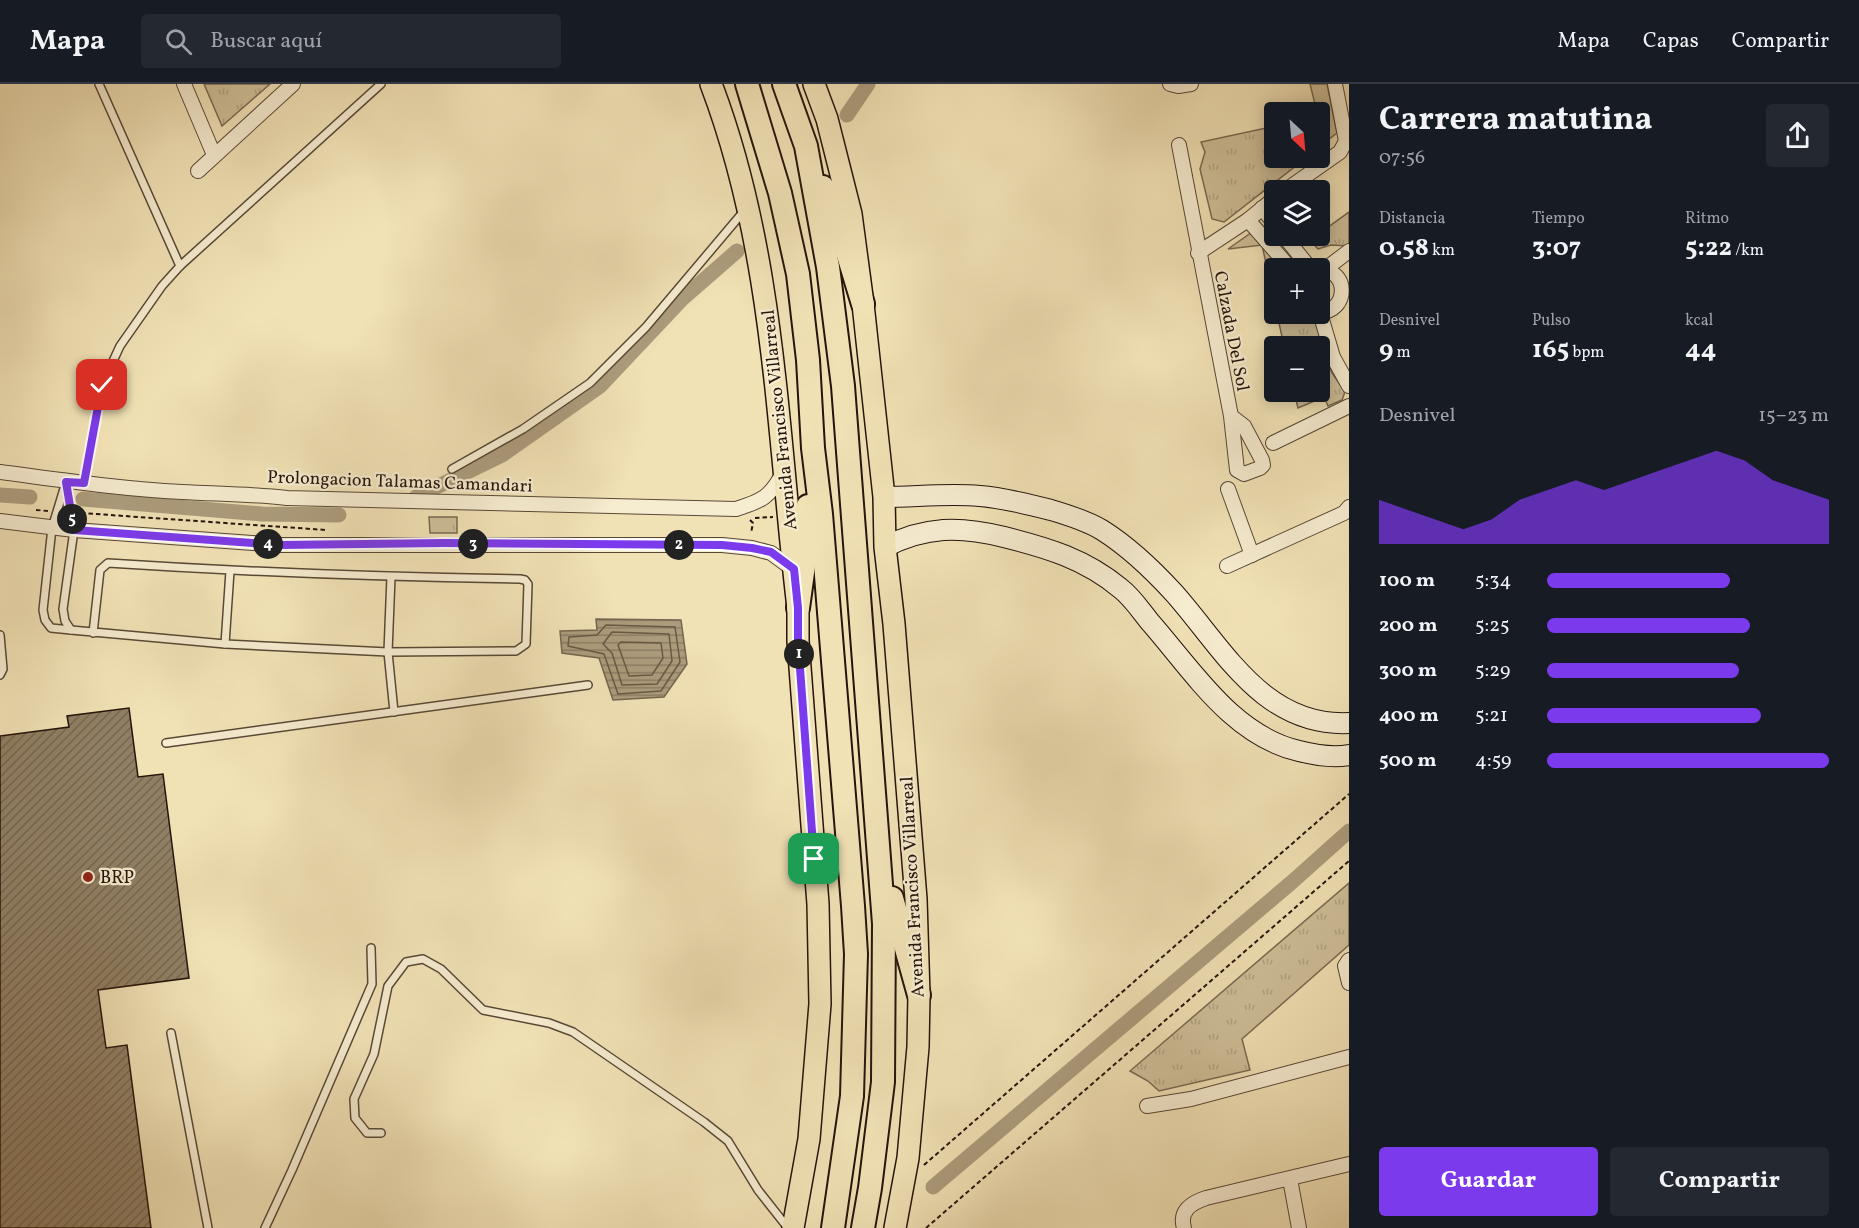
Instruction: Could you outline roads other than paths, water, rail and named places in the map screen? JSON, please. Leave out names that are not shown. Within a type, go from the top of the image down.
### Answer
[{"type":"highway","name":"Avenida Francisco Villarreal","points":[[747,84],[780,193],[798,274],[808,360],[813,448],[821,514],[856,954],[852,1096],[833,1228]]},
{"type":"highway","name":"Avenida Francisco Villarreal","points":[[784,84],[806,146],[828,267],[843,386],[884,924],[883,1082],[863,1228]]},
{"type":"highway","points":[[806,146],[845,245],[863,304]]},
{"type":"highway","points":[[798,608],[805,558],[813,448]]},
{"type":"highway","points":[[875,826],[895,911],[919,995]]},
{"type":"main road","name":"Avenida Francisco Villarreal","points":[[711,84],[723,116],[748,206],[766,299],[798,608],[798,641],[818,904],[820,1004],[809,1139],[794,1228]]},
{"type":"main road","name":"Avenida Francisco Villarreal","points":[[814,84],[827,120],[851,214],[863,304],[884,497],[885,547],[910,814],[916,899],[918,1047],[908,1158],[895,1228]]},
{"type":"main road","points":[[884,497],[978,496],[1022,502],[1067,515],[1100,529],[1135,554],[1155,573],[1234,667],[1256,689],[1300,715],[1320,721],[1349,723]]},
{"type":"main road","points":[[885,547],[908,536],[929,530],[954,529],[997,535],[1053,550],[1079,560],[1123,590],[1217,700],[1240,723],[1258,736],[1286,748],[1324,755],[1349,755]]},
{"type":"street","points":[[184,84],[214,155]]},
{"type":"street","points":[[198,171],[293,84]]},
{"type":"street","points":[[1170,84],[1178,86],[1191,84]]},
{"type":"street","points":[[1300,180],[1340,152],[1345,145],[1346,131],[1335,84]]},
{"type":"street","name":"Calzada Del Sol","points":[[1179,145],[1231,416]]},
{"type":"street","name":"Calzada Del Sol","points":[[1198,253],[1262,208]]},
{"type":"street","points":[[1248,220],[1281,258]]},
{"type":"street","points":[[1292,246],[1302,258]]},
{"type":"street","points":[[1330,264],[1349,251]]},
{"type":"street","points":[[1330,311],[1339,305],[1347,291],[1344,287],[1344,274]]},
{"type":"street","points":[[1323,324],[1333,357],[1349,386]]},
{"type":"street","points":[[1273,443],[1349,406]]},
{"type":"street","name":"Prolongacion Talamas Camandari","points":[[0,472],[66,482],[287,498],[736,509],[760,501],[773,490],[784,471]]},
{"type":"street","points":[[1228,489],[1252,555]]},
{"type":"street","points":[[1227,566],[1347,511]]},
{"type":"street","points":[[1,522],[74,530],[281,545],[444,543],[722,545],[771,552],[794,569]]},
{"type":"street","points":[[1349,960],[1345,966],[1349,983]]},
{"type":"street","points":[[1147,1106],[1191,1099],[1349,1057]]},
{"type":"street","points":[[1184,1228],[1184,1215],[1187,1208],[1194,1202],[1349,1164]]},
{"type":"street","points":[[1290,1179],[1299,1228]]},
{"type":"lane","points":[[99,84],[180,266]]},
{"type":"lane","points":[[84,483],[102,385],[120,346],[162,286],[180,266],[381,84]]},
{"type":"lane","points":[[452,469],[523,429],[590,383],[646,327],[748,206]]},
{"type":"lane","points":[[66,482],[52,528],[43,610],[45,620],[51,628],[93,633],[225,644],[388,652],[516,651],[526,644],[528,584],[525,580],[230,571],[108,564],[100,570],[93,633]]},
{"type":"lane","points":[[66,482],[74,530],[63,609],[65,621],[71,630]]},
{"type":"lane","points":[[225,644],[230,571]]},
{"type":"lane","points":[[391,577],[388,652],[394,712]]},
{"type":"lane","points":[[0,635],[3,669],[0,675]]},
{"type":"lane","points":[[166,743],[588,685]]},
{"type":"lane","points":[[265,1228],[372,984],[371,948]]},
{"type":"lane","points":[[381,1133],[367,1133],[355,1118],[354,1099],[374,1054],[388,986],[406,962],[423,959],[441,969],[483,1010],[549,1023],[573,1032],[705,1122],[728,1141],[759,1190],[788,1228]]},
{"type":"lane","points":[[372,984],[388,986]]},
{"type":"lane","points":[[171,1033],[208,1228]]},
{"type":"water","points":[[596,619],[681,620],[687,664],[664,697],[613,700],[599,658],[562,653],[560,631],[597,630]]},
{"type":"waterway","points":[[847,115],[868,84]]},
{"type":"waterway","points":[[416,497],[502,455],[600,386],[682,299],[737,251]]},
{"type":"waterway","points":[[0,495],[30,497]]},
{"type":"waterway","points":[[83,499],[262,514],[339,515]]},
{"type":"waterway","points":[[933,1187],[1349,831]]},
{"type":"place","name":"BRP","points":[[88,877]]}]
